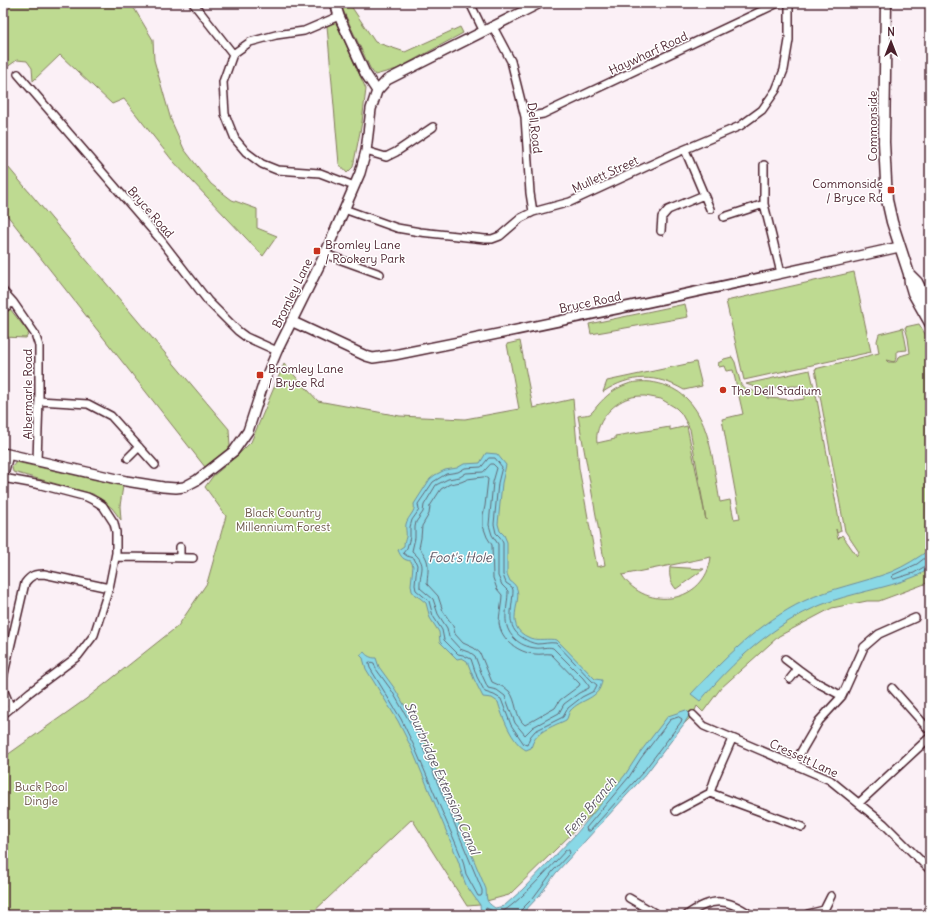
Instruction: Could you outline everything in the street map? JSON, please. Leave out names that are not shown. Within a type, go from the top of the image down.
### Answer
[{"type":"main road","name":"Commonside","points":[[886,3],[884,135],[887,200],[899,247],[909,274]]},
{"type":"main road","points":[[909,274],[917,282],[930,308]]},
{"type":"main road","points":[[909,274],[913,293],[930,323]]},
{"type":"street","points":[[193,3],[233,54]]},
{"type":"street","points":[[335,3],[339,16],[365,73],[377,91]]},
{"type":"street","points":[[470,3],[484,32]]},
{"type":"street","name":"Bromley Lane","points":[[37,461],[126,481],[163,487],[184,486],[197,480],[234,451],[248,431],[264,382],[277,351],[325,254],[360,173],[366,151],[371,109],[377,91],[387,80],[540,3]]},
{"type":"street","name":"Haywharf Road","points":[[525,117],[544,114],[778,3]]},
{"type":"street","name":"Mullett Street","points":[[344,209],[397,228],[420,232],[492,239],[500,236],[521,218],[533,212],[570,202],[740,126],[762,110],[776,90],[784,70],[788,40],[789,3]]},
{"type":"street","points":[[339,16],[304,31],[276,35],[250,42],[233,54],[223,82],[224,114],[235,139],[246,152],[262,164],[277,170],[320,173],[354,186]]},
{"type":"street","name":"Dell Road","points":[[493,27],[511,62],[525,117],[530,193],[533,212]]},
{"type":"street","name":"Bryce Road","points":[[18,74],[160,239],[208,301],[246,337],[277,351]]},
{"type":"street","points":[[366,151],[386,157],[433,127]]},
{"type":"street","points":[[685,150],[710,209]]},
{"type":"street","points":[[764,164],[764,204],[781,274]]},
{"type":"street","points":[[661,231],[662,217],[668,210],[704,195]]},
{"type":"street","points":[[724,217],[764,204]]},
{"type":"street","name":"Bryce Road","points":[[292,321],[373,358],[563,321],[899,247]]},
{"type":"street","points":[[325,254],[380,274]]},
{"type":"street","name":"Albermarle Road","points":[[3,291],[13,302],[35,334],[39,346],[37,461]]},
{"type":"street","points":[[3,309],[13,302]]},
{"type":"street","points":[[39,401],[88,404],[111,416],[155,465]]},
{"type":"street","points":[[128,458],[139,447]]},
{"type":"street","points":[[3,713],[78,656],[94,635],[109,588],[116,557],[116,532],[114,523],[103,506],[80,495],[3,478],[6,454],[37,461]]},
{"type":"street","points":[[180,547],[180,558]]},
{"type":"street","points":[[116,557],[193,558]]},
{"type":"street","points":[[3,678],[26,583],[29,578],[35,574],[44,574],[109,588]]},
{"type":"street","points":[[794,764],[819,721],[842,696],[864,648],[879,634],[915,618]]},
{"type":"street","points":[[786,659],[816,682],[842,696]]},
{"type":"street","points":[[790,679],[798,669]]},
{"type":"street","points":[[892,688],[930,730]]},
{"type":"street","points":[[3,689],[10,708]]},
{"type":"street","name":"Cressett Lane","points":[[693,715],[704,726],[830,780],[884,824],[930,870]]},
{"type":"street","points":[[859,803],[930,737]]},
{"type":"street","points":[[676,811],[710,793],[732,739]]},
{"type":"street","points":[[710,793],[802,828]]},
{"type":"street","points":[[808,914],[827,912],[831,896]]},
{"type":"street","points":[[629,898],[658,915]]},
{"type":"street","points":[[687,915],[705,905],[716,902],[727,902],[738,906],[751,915]]},
{"type":"green space","points":[[3,3],[131,3],[153,40],[154,60],[171,120],[184,149],[211,184],[232,200],[257,209],[257,228],[277,236],[263,256],[172,160],[124,99],[112,104],[60,55],[33,81],[32,68],[27,61],[17,60],[3,70]]},
{"type":"green space","points":[[343,3],[349,3],[375,42],[405,52],[460,27],[463,33],[397,69],[375,75],[370,68],[342,8]]},
{"type":"green space","points":[[336,22],[366,89],[362,122],[353,167],[347,173],[339,164],[327,26]]},
{"type":"green space","points":[[3,161],[229,429],[230,447],[205,467],[3,210]]},
{"type":"green space","points":[[854,272],[871,352],[744,380],[726,301]]},
{"type":"green space","points":[[3,300],[29,333],[26,338],[3,337]]},
{"type":"green space","points":[[685,304],[688,317],[591,334],[589,324]]},
{"type":"green space","points":[[919,324],[930,342],[930,582],[879,601],[867,601],[832,608],[779,636],[721,688],[703,712],[697,706],[693,715],[509,895],[479,903],[480,905],[467,906],[412,819],[310,915],[3,915],[3,758],[86,699],[178,626],[207,583],[226,516],[205,487],[213,476],[251,442],[284,364],[318,401],[400,416],[465,419],[519,409],[507,344],[520,341],[533,408],[573,399],[579,468],[597,567],[605,565],[578,416],[590,414],[610,393],[630,383],[655,383],[664,385],[680,393],[691,404],[700,418],[707,434],[720,502],[730,500],[734,519],[740,518],[722,419],[743,414],[733,370],[726,371],[724,366],[719,367],[718,363],[724,359],[732,357],[735,362],[741,385],[750,390],[767,394],[767,398],[797,400],[804,399],[805,392],[813,391],[816,394],[841,531],[837,533],[836,529],[838,539],[842,535],[857,556],[859,552],[845,531],[815,369],[879,353],[877,341],[879,334],[903,328],[907,350],[897,351],[897,358],[894,362],[896,362],[900,356],[910,353],[905,327]],"holes":[[[635,396],[661,399],[676,408],[681,413],[690,429],[706,520],[687,426],[670,430],[670,427],[615,436],[615,439],[597,443],[598,429],[601,422],[616,404]],[[711,557],[707,573],[698,585],[687,593],[674,598],[659,598],[645,595],[633,587],[622,575]]]},
{"type":"green space","points":[[696,362],[702,386],[684,390],[664,381],[644,378],[623,382],[603,392],[607,381]]},
{"type":"green space","points":[[810,370],[814,387],[804,389],[802,386],[766,388],[766,391],[746,384]]},
{"type":"green space","points":[[16,462],[123,486],[120,506],[121,520],[112,508],[93,494],[13,472],[12,467]]},
{"type":"green space","points":[[670,567],[704,569],[676,589],[670,579]]},
{"type":"water","name":"Foot's Hole","points":[[486,453],[497,454],[506,465],[502,483],[498,524],[500,531],[504,535],[507,542],[507,574],[510,581],[516,586],[518,593],[515,617],[516,625],[521,632],[530,638],[557,640],[595,679],[602,680],[601,687],[594,695],[574,707],[570,711],[566,720],[548,728],[538,735],[531,748],[526,750],[516,742],[505,721],[498,702],[492,698],[483,697],[467,661],[462,658],[457,659],[440,642],[439,632],[430,618],[426,603],[412,591],[411,585],[413,566],[411,561],[403,558],[398,550],[404,546],[406,524],[413,512],[414,504],[430,479],[445,470],[457,468],[464,464],[480,463]]},
{"type":"water","points":[[930,549],[930,568],[922,573],[891,585],[832,601],[803,613],[770,633],[740,658],[700,701],[691,694],[743,642],[772,619],[814,596],[891,572],[911,562]]},
{"type":"water","points":[[364,652],[372,658],[376,658],[379,667],[395,689],[421,734],[486,889],[487,900],[495,908],[504,906],[522,890],[576,834],[625,775],[638,755],[668,716],[686,710],[690,714],[646,774],[556,873],[539,896],[521,915],[481,915],[480,905],[466,885],[452,845],[411,747],[398,721],[366,669],[363,658],[360,655]]},
{"type":"place","name":"Commonside / Bryce Rd","points":[[891,190]]},
{"type":"place","name":"Bromley Lane / Rookery Park","points":[[317,251]]},
{"type":"place","name":"Bromley Lane / Bryce Rd","points":[[260,375]]},
{"type":"place","name":"The Dell Stadium","points":[[723,390]]},
{"type":"park label","name":"Black Country Millennium Forest","points":[[283,519]]},
{"type":"park label","name":"Buck Pool Dingle","points":[[41,793]]},
{"type":"water label","name":"Stourbridge Extension Canal","points":[[442,778]]},
{"type":"water label","name":"Fens Branch","points":[[590,807]]}]
